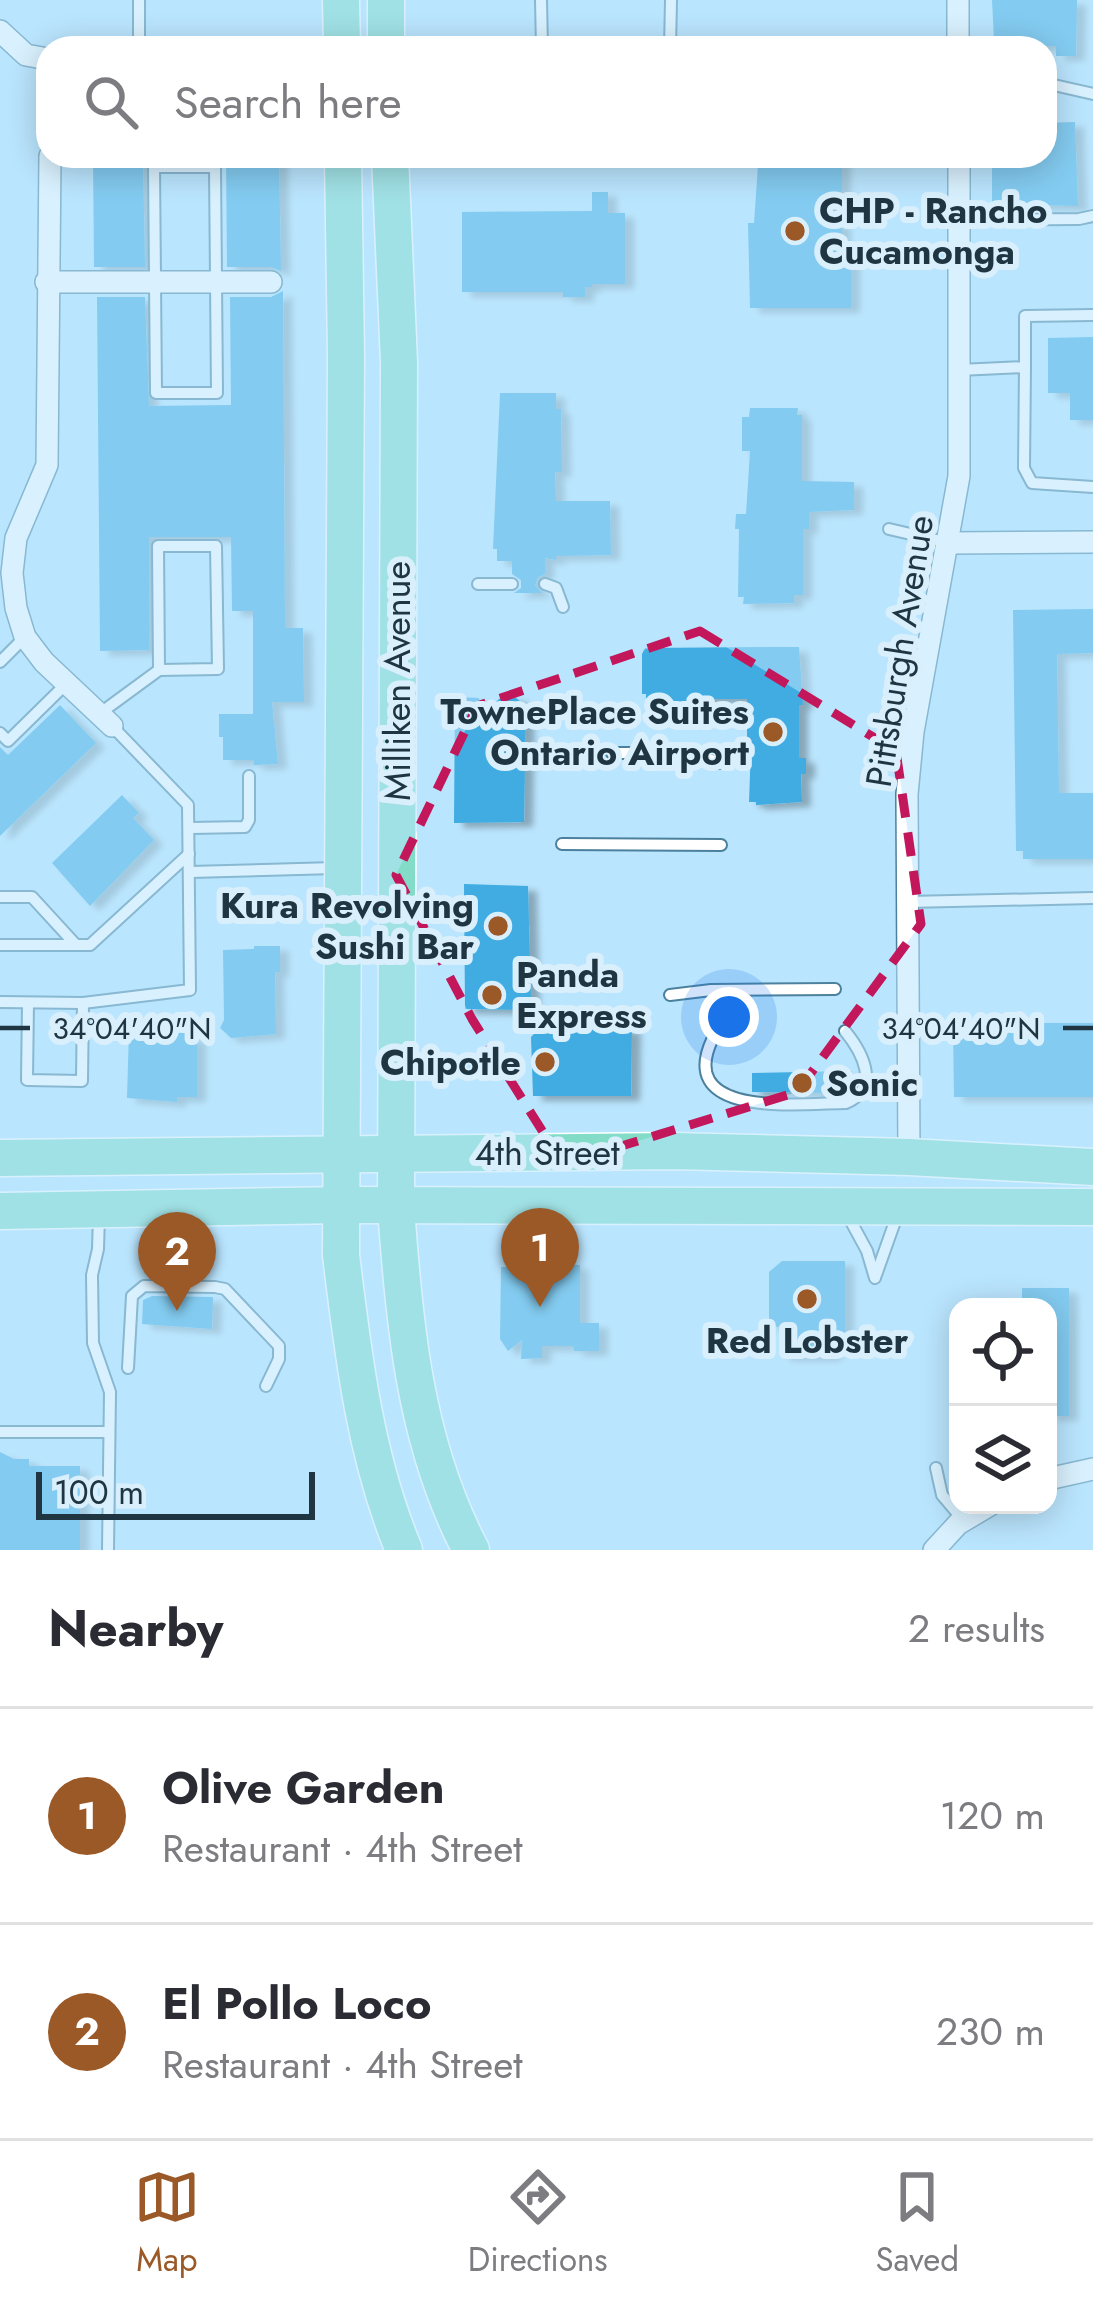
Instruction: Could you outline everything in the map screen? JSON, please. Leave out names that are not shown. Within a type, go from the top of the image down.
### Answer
[{"type":"main road","points":[[341,0],[342,36]]},
{"type":"main road","points":[[386,0],[386,36]]},
{"type":"main road","name":"Milliken Avenue","points":[[343,168],[341,1255],[354,1366],[402,1549]]},
{"type":"main road","name":"Milliken Avenue","points":[[391,168],[399,362],[396,1207],[405,1316],[427,1438],[471,1550]]},
{"type":"main road","name":"4th Street","points":[[0,1158],[674,1151],[1093,1167]]},
{"type":"main road","name":"4th Street","points":[[0,1211],[343,1205],[1093,1207]]},
{"type":"street","points":[[958,0],[958,36]]},
{"type":"street","points":[[4,44],[36,57]]},
{"type":"street","points":[[50,168],[47,465],[6,573],[25,637],[65,685],[106,720]]},
{"type":"street","name":"Pittsburgh Avenue","points":[[909,1157],[908,794],[913,732],[959,476],[959,168]]},
{"type":"street","points":[[46,282],[271,282]]},
{"type":"street","points":[[949,543],[1093,542]]},
{"type":"street","points":[[1057,1477],[1093,1469]]},
{"type":"street","points":[[934,1550],[974,1514]]},
{"type":"lane","points":[[139,0],[139,36]]},
{"type":"lane","points":[[542,0],[542,36]]},
{"type":"lane","points":[[670,0],[670,36]]},
{"type":"lane","points":[[1057,85],[1093,94]]},
{"type":"lane","points":[[154,168],[156,393],[217,393],[215,168]]},
{"type":"lane","points":[[959,220],[1093,216]]},
{"type":"lane","points":[[1093,315],[1025,316],[1024,367],[1024,468],[1032,483],[1093,487]]},
{"type":"lane","points":[[959,370],[1024,367]]},
{"type":"lane","points":[[889,529],[949,543]]},
{"type":"lane","points":[[0,1002],[83,1003],[190,990],[188,805],[106,720],[160,670],[218,668],[216,546],[158,546],[160,670]]},
{"type":"lane","points":[[478,584],[512,584]]},
{"type":"lane","points":[[545,584],[556,588],[563,607]]},
{"type":"lane","points":[[0,662],[25,637]]},
{"type":"lane","points":[[0,733],[8,741],[65,685]]},
{"type":"lane","points":[[612,753],[695,753],[719,763]]},
{"type":"lane","points":[[190,828],[245,826],[249,776]]},
{"type":"lane","points":[[562,844],[721,845]]},
{"type":"lane","points":[[0,945],[90,945],[190,853]]},
{"type":"lane","points":[[190,872],[344,868]]},
{"type":"lane","points":[[0,897],[32,897],[76,945]]},
{"type":"lane","points":[[908,902],[1093,898]]},
{"type":"lane","points":[[670,995],[835,989]]},
{"type":"lane","points":[[28,1003],[27,1080],[82,1081],[83,1003]]},
{"type":"lane","points":[[712,1040],[708,1075],[728,1099],[846,1103],[857,1099],[865,1086],[866,1066],[861,1050],[845,1031]]},
{"type":"lane","points":[[843,1208],[867,1251],[875,1278],[900,1208]]},
{"type":"lane","points":[[99,1212],[92,1275],[93,1343],[110,1392],[108,1550]]},
{"type":"lane","points":[[128,1368],[131,1296],[144,1286],[215,1287],[225,1289],[279,1346],[279,1359],[266,1386]]},
{"type":"lane","points":[[0,1432],[109,1432]]},
{"type":"lane","points":[[936,1468],[943,1495],[964,1520]]},
{"type":"highlighted area","points":[[700,631],[896,751],[921,924],[797,1092],[563,1164],[472,1019],[396,875],[477,706]]},
{"type":"building","points":[[992,0],[1077,0],[1076,56],[1057,56],[1057,36],[994,36]]},
{"type":"building","points":[[1075,122],[1078,206],[992,204],[992,168],[1057,168],[1057,123]]},
{"type":"building","points":[[93,168],[143,168],[145,267],[94,267]]},
{"type":"building","points":[[226,168],[279,168],[281,271],[227,267]]},
{"type":"building","name":"CHP - Rancho Cucamonga","points":[[758,168],[842,168],[842,192],[832,192],[832,222],[842,222],[842,255],[851,255],[851,308],[750,308],[748,223],[754,223]]},
{"type":"building","points":[[592,192],[608,192],[608,213],[625,213],[625,284],[592,284],[585,287],[585,297],[563,297],[563,292],[462,292],[462,212],[592,211]]},
{"type":"building","points":[[283,291],[285,628],[303,628],[304,702],[272,702],[278,764],[254,765],[254,760],[223,760],[223,737],[219,737],[219,714],[253,714],[253,611],[232,611],[231,537],[149,537],[149,650],[100,651],[97,297],[145,297],[149,406],[231,405],[230,297],[271,297]]},
{"type":"building","points":[[1093,337],[1093,420],[1070,420],[1070,393],[1048,393],[1048,338]]},
{"type":"building","points":[[500,393],[556,393],[556,409],[561,409],[562,472],[555,472],[556,501],[610,501],[611,555],[545,558],[545,574],[535,585],[542,593],[514,593],[521,588],[521,580],[512,574],[512,561],[497,561],[497,549],[493,549]]},
{"type":"building","points":[[750,408],[798,408],[797,415],[802,415],[802,481],[854,482],[854,510],[809,512],[809,529],[803,529],[803,595],[794,595],[794,603],[743,604],[744,597],[738,597],[736,514],[746,514],[750,451],[742,451],[742,417],[749,417]]},
{"type":"building","points":[[1093,609],[1093,653],[1057,654],[1059,793],[1093,793],[1093,859],[1023,859],[1023,851],[1016,851],[1013,610]]},
{"type":"building","name":"TownePlace Suites Ontario Airport","points":[[799,647],[803,705],[799,705],[799,758],[806,758],[802,802],[749,802],[747,699],[646,701],[642,694],[645,648]]},
{"type":"building","points":[[455,697],[479,698],[479,719],[501,697],[515,697],[526,706],[524,822],[454,823]]},
{"type":"building","points":[[60,705],[96,743],[0,836],[0,747],[8,755]]},
{"type":"building","points":[[122,795],[139,813],[133,818],[154,840],[90,906],[52,863]]},
{"type":"building","points":[[464,884],[528,886],[531,1000],[521,1010],[465,1009]]},
{"type":"building","points":[[280,946],[280,972],[275,972],[276,1034],[231,1038],[220,1028],[224,1020],[223,950]]},
{"type":"building","points":[[953,1023],[1093,1023],[1093,1097],[954,1097]]},
{"type":"building","points":[[541,1026],[632,1027],[631,1096],[533,1096],[531,1037]]},
{"type":"building","points":[[129,1029],[173,1029],[197,1037],[197,1097],[177,1097],[177,1102],[127,1098]]},
{"type":"building","name":"Sonic","points":[[852,1071],[852,1086],[843,1093],[752,1092],[752,1073]]},
{"type":"building","points":[[520,1261],[580,1265],[580,1323],[599,1323],[599,1351],[542,1346],[542,1358],[521,1359],[522,1340],[508,1351],[500,1339],[501,1267],[520,1267]]},
{"type":"building","name":"Red Lobster","points":[[782,1261],[845,1261],[845,1334],[837,1335],[832,1356],[781,1356],[781,1327],[769,1326],[769,1272]]},
{"type":"building","points":[[1022,1288],[1069,1288],[1069,1416],[1057,1416],[1057,1298],[1022,1298]]},
{"type":"building","points":[[152,1296],[213,1297],[212,1329],[142,1324],[143,1300]]},
{"type":"building","points":[[0,1452],[29,1459],[29,1466],[80,1466],[80,1550],[0,1550]]},
{"type":"place","name":"CHP - Rancho Cucamonga","points":[[795,231]]},
{"type":"place","name":"TownePlace Suites Ontario Airport","points":[[773,732]]},
{"type":"place","name":"Kura Revolving Sushi Bar","points":[[498,926]]},
{"type":"place","name":"Panda Express","points":[[492,995]]},
{"type":"place","name":"Chipotle","points":[[545,1062]]},
{"type":"place","name":"Sonic","points":[[802,1083]]},
{"type":"place","name":"Red Lobster","points":[[807,1299]]},
{"type":"place","name":"Olive Garden","points":[[540,1307]]},
{"type":"place","name":"El Pollo Loco","points":[[177,1311]]}]
